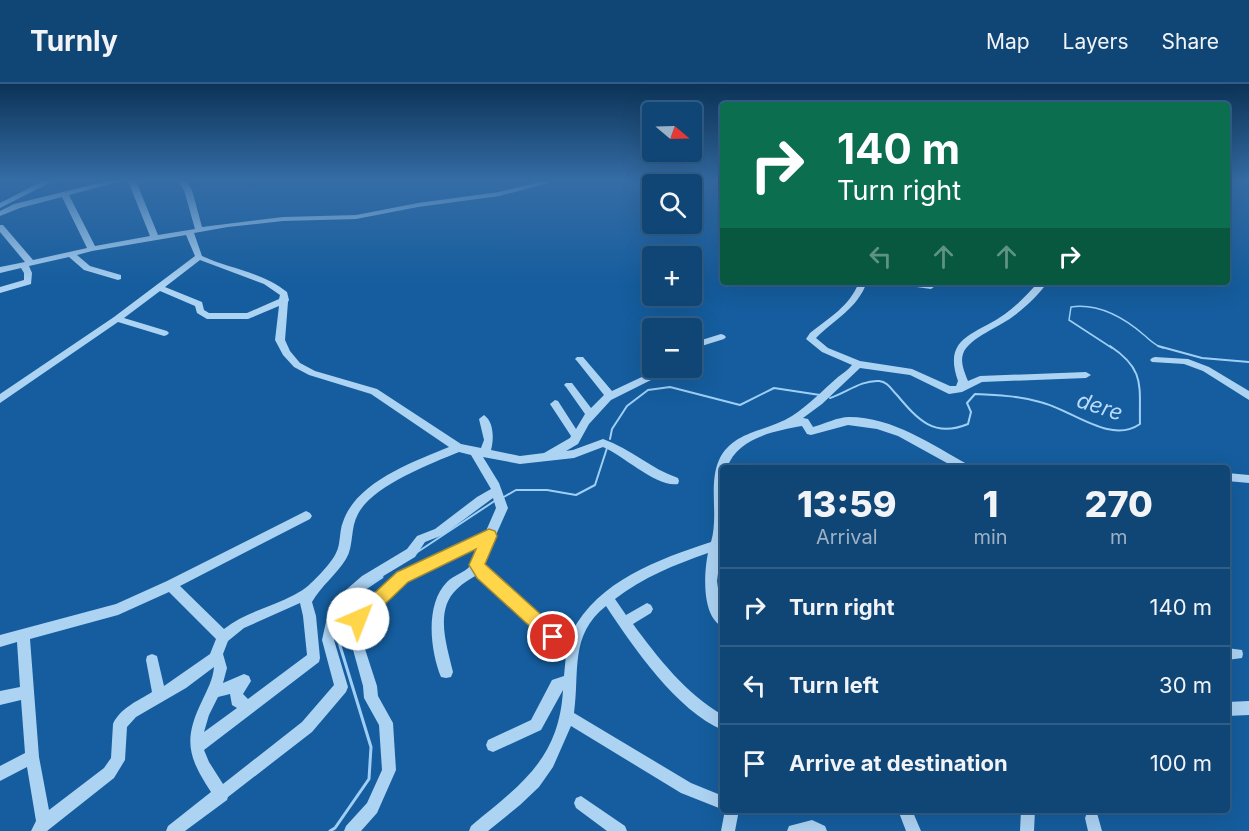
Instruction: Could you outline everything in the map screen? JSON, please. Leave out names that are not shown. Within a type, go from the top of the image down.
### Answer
[{"type":"street","points":[[75,216],[92,249]]},
{"type":"street","points":[[146,216],[155,238]]},
{"type":"street","points":[[192,216],[200,257]]},
{"type":"street","points":[[0,270],[92,249],[194,230],[283,219],[362,216]]},
{"type":"street","points":[[0,226],[27,263],[28,273],[28,282],[0,290]]},
{"type":"street","points":[[71,254],[87,268],[118,276]]},
{"type":"street","points":[[0,399],[117,319],[200,257]]},
{"type":"street","points":[[200,257],[225,269],[278,287],[284,294],[285,300],[280,340],[286,353],[297,364],[312,373],[374,391],[458,448],[498,458],[520,460],[574,454],[603,443],[615,447],[652,473],[674,482]]},
{"type":"street","points":[[862,285],[861,291],[849,306],[813,335],[811,339],[825,350],[858,364],[912,372],[949,390],[959,390],[980,379],[1086,375]]},
{"type":"street","points":[[959,390],[963,381],[956,359],[973,334],[1009,316],[1041,285]]},
{"type":"street","points":[[158,287],[199,304],[200,311],[207,316],[248,316],[285,300]]},
{"type":"street","points":[[117,319],[164,333]]},
{"type":"street","points":[[702,343],[721,337]]},
{"type":"street","points":[[580,359],[610,396]]},
{"type":"street","points":[[1155,360],[1185,361],[1206,369],[1249,396]]},
{"type":"street","points":[[781,426],[822,400],[858,364]]},
{"type":"street","points":[[548,456],[568,445],[591,415],[610,396],[647,378]]},
{"type":"street","points":[[569,385],[591,415]]},
{"type":"street","points":[[555,404],[573,433],[579,433]]},
{"type":"street","points":[[480,452],[489,440],[484,419]]},
{"type":"street","points":[[723,465],[725,459],[740,441],[752,434],[804,422],[811,431],[848,421],[877,425],[902,433],[959,465]]},
{"type":"street","points":[[196,747],[314,658],[310,641],[312,618],[306,602],[312,591],[342,555],[348,522],[363,498],[411,469],[458,448]]},
{"type":"street","points":[[480,452],[502,508],[477,565],[553,637],[576,638]]},
{"type":"street","points":[[720,476],[720,498]]},
{"type":"street","points":[[1230,477],[1249,479]]},
{"type":"street","points":[[173,831],[307,727],[341,687],[328,640],[334,614],[343,600],[366,580],[411,553],[421,539],[439,532],[481,500],[498,493]]},
{"type":"street","points":[[0,641],[118,609],[171,585],[306,516]]},
{"type":"street","points":[[351,831],[372,808],[388,770],[386,723],[371,698],[370,686],[358,646],[358,619],[403,577],[489,536]]},
{"type":"street","points":[[486,828],[532,782],[547,763],[567,716],[576,638],[590,612],[607,597],[640,576],[719,544]]},
{"type":"street","points":[[719,544],[712,587],[717,614],[720,618]]},
{"type":"street","points":[[447,672],[440,636],[438,607],[450,587],[479,567]]},
{"type":"street","points":[[171,585],[223,637]]},
{"type":"street","points":[[41,827],[109,773],[118,760],[120,724],[131,712],[181,683],[215,658],[223,637],[240,624],[282,608],[312,591]]},
{"type":"street","points":[[607,597],[628,631],[680,690],[709,716],[720,722]]},
{"type":"street","points":[[624,623],[647,609]]},
{"type":"street","points":[[23,636],[32,757],[41,827]]},
{"type":"street","points":[[215,658],[219,659],[221,664],[221,674],[197,724],[196,747],[203,767],[222,795]]},
{"type":"street","points":[[152,660],[159,694]]},
{"type":"street","points":[[213,690],[219,692],[244,681],[236,693],[237,700],[249,707]]},
{"type":"street","points":[[493,744],[536,725],[557,686],[570,681]]},
{"type":"street","points":[[0,698],[26,692]]},
{"type":"street","points":[[1230,709],[1249,708]]},
{"type":"street","points":[[567,716],[686,788],[720,802]]},
{"type":"street","points":[[0,774],[32,757]]},
{"type":"street","points":[[581,803],[620,831]]},
{"type":"street","points":[[728,831],[731,813]]},
{"type":"street","points":[[907,813],[914,831]]},
{"type":"street","points":[[1027,831],[1028,813]]},
{"type":"street","points":[[794,831],[812,827],[820,831]]},
{"type":"waterway","name":"dere","points":[[1112,348],[1069,320],[1071,307],[1101,309],[1128,322],[1160,347]]},
{"type":"waterway","name":"dere","points":[[830,398],[860,385],[879,381],[889,386],[920,419],[936,428],[956,428],[968,424],[971,412],[967,403],[975,394],[1032,400],[1103,428],[1128,429],[1140,424],[1140,389],[1130,363],[1110,346]]},
{"type":"waterway","name":"dere","points":[[1160,347],[1202,358],[1249,362]]},
{"type":"waterway","points":[[610,439],[612,429],[627,406],[648,390],[670,387],[740,405],[774,388],[820,395]]},
{"type":"waterway","points":[[502,498],[516,490],[547,490],[576,495],[595,485],[607,448]]},
{"type":"waterway","points":[[416,553],[496,500]]},
{"type":"waterway","points":[[364,589],[382,577]]},
{"type":"waterway","points":[[330,831],[335,828],[369,779],[371,747],[337,636],[337,625]]},
{"type":"route","points":[[358,619],[367,608],[403,577],[489,536],[477,565],[483,574],[553,637]]}]
